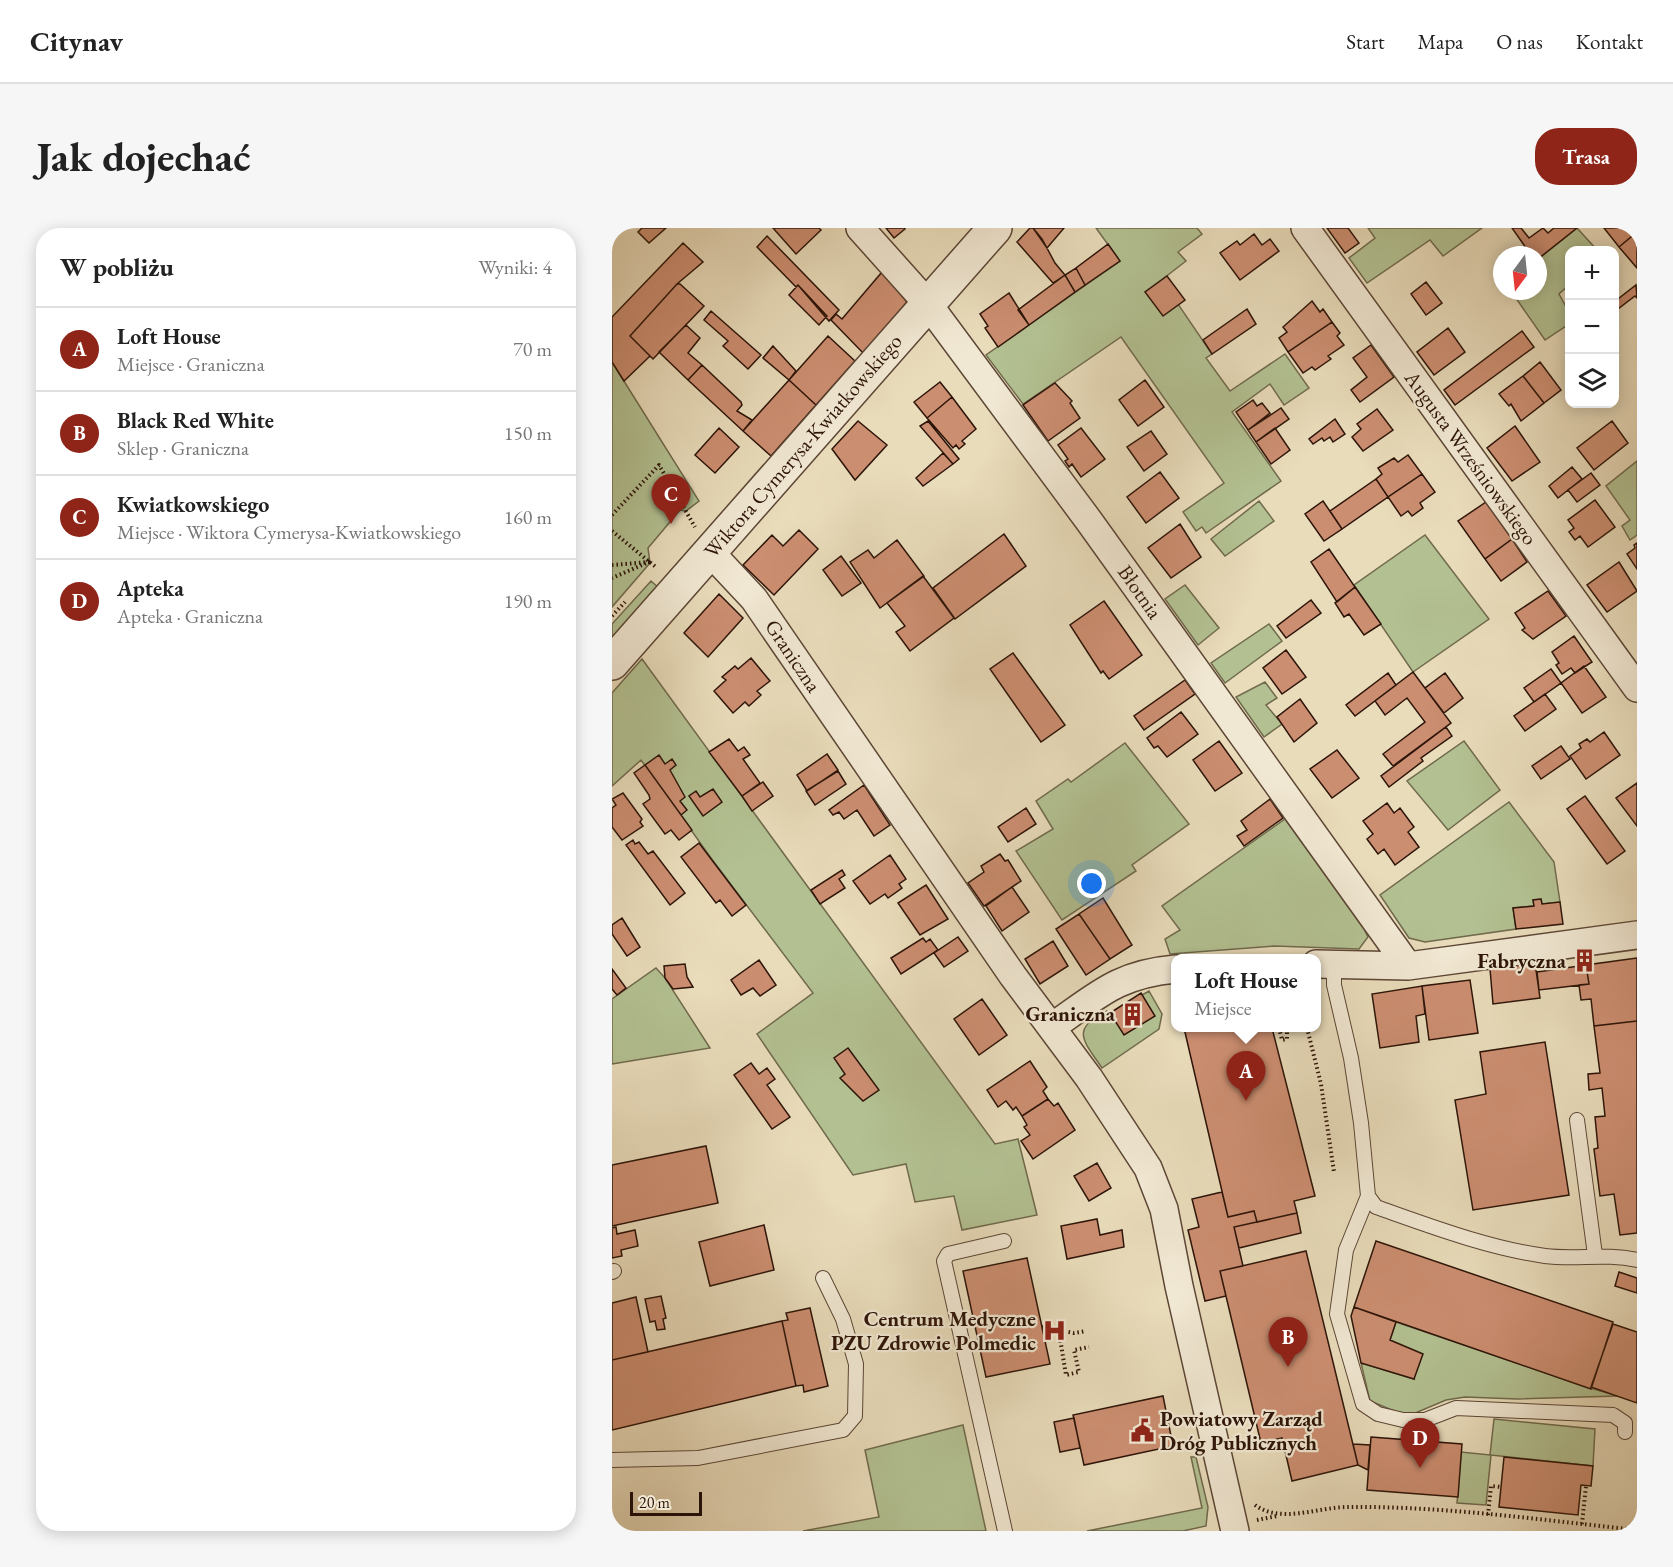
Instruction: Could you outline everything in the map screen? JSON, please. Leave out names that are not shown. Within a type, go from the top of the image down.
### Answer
[{"type":"street","name":"Błotnia","points":[[860,228],[928,304],[1089,520],[1408,966]]},
{"type":"street","name":"Wiktora Cymerysa-Kwiatkowskiego","points":[[612,663],[704,541],[928,304],[995,228]]},
{"type":"street","name":"Augusta Wrześniowskiego","points":[[1305,228],[1637,688]]},
{"type":"street","name":"Graniczna","points":[[704,541],[754,599],[1006,967],[1053,1027],[1148,1168],[1164,1209],[1234,1531]]},
{"type":"street","points":[[1325,964],[1408,966],[1637,935]]},
{"type":"street","points":[[1053,1027],[1118,981],[1144,972],[1171,969]]},
{"type":"lane","points":[[1325,964],[1334,986],[1351,1058],[1361,1123],[1368,1196],[1346,1250],[1337,1314],[1363,1404],[1378,1414],[1403,1420],[1425,1420],[1456,1408],[1613,1415],[1625,1423],[1625,1432]]},
{"type":"lane","points":[[1577,1120],[1595,1255]]},
{"type":"lane","points":[[1368,1196],[1376,1207],[1490,1243],[1546,1256],[1615,1255],[1637,1260]]},
{"type":"lane","points":[[1004,1241],[948,1254],[944,1261],[1005,1531]]},
{"type":"lane","points":[[612,1460],[698,1458],[843,1430],[855,1416],[856,1364],[843,1319],[823,1278]]},
{"type":"path","points":[[612,515],[659,465],[704,541]]},
{"type":"path","points":[[612,531],[657,568],[650,576]]},
{"type":"path","points":[[612,565],[649,562]]},
{"type":"path","points":[[612,578],[649,562]]},
{"type":"path","points":[[612,616],[627,600]]},
{"type":"path","points":[[1280,1032],[1282,1040],[1287,1039],[1287,1032]]},
{"type":"path","points":[[1308,1032],[1321,1084],[1334,1172]]},
{"type":"path","points":[[1042,1328],[1074,1334],[1086,1330]]},
{"type":"path","points":[[1059,1332],[1066,1375],[1079,1372],[1074,1350],[1089,1347]]},
{"type":"path","points":[[1582,1524],[1586,1485]]},
{"type":"path","points":[[1488,1515],[1491,1486],[1501,1487]]},
{"type":"path","points":[[1249,1498],[1262,1510],[1280,1515],[1345,1507],[1488,1515],[1637,1530]]},
{"type":"green space","points":[[1096,228],[1197,228],[1202,234],[1178,252],[1186,261],[1146,292],[1178,304],[1212,354],[1206,358],[1230,391],[1285,354],[1309,388],[1284,405],[1270,384],[1232,412],[1281,481],[1206,533],[1202,527],[1196,531],[1183,512],[1224,483],[1121,337],[1023,404],[986,355],[1120,261]]},
{"type":"green space","points":[[1368,228],[1482,228],[1443,256],[1430,240],[1367,283],[1349,258],[1375,238]]},
{"type":"green space","points":[[1577,228],[1593,246],[1565,246],[1565,289],[1559,294],[1565,305],[1565,327],[1545,340],[1517,300],[1547,300],[1547,252]]},
{"type":"green space","points":[[612,362],[699,501],[686,511],[680,510],[648,548],[650,563],[612,607]]},
{"type":"green space","points":[[1637,461],[1637,535],[1630,540],[1622,526],[1630,520],[1606,486]]},
{"type":"green space","points":[[1259,501],[1274,521],[1225,556],[1211,539]]},
{"type":"green space","points":[[1425,535],[1489,619],[1413,672],[1354,585]]},
{"type":"green space","points":[[651,581],[659,588],[612,641],[612,624]]},
{"type":"green space","points":[[1185,585],[1219,628],[1198,645],[1165,599]]},
{"type":"green space","points":[[1269,624],[1282,641],[1225,683],[1211,663]]},
{"type":"green space","points":[[642,659],[995,1144],[1018,1139],[1037,1215],[962,1230],[954,1196],[915,1202],[906,1164],[853,1175],[757,1034],[813,993],[711,858],[641,760],[612,786],[612,693]]},
{"type":"green space","points":[[1265,682],[1277,698],[1266,705],[1282,724],[1264,737],[1236,697]]},
{"type":"green space","points":[[1464,741],[1500,790],[1448,830],[1407,781]]},
{"type":"green space","points":[[1125,743],[1189,824],[1132,865],[1136,871],[1062,920],[1016,851],[1053,829],[1036,801],[1068,779],[1071,782]]},
{"type":"green space","points":[[1509,802],[1554,862],[1560,902],[1542,904],[1541,899],[1533,900],[1534,906],[1513,908],[1516,929],[1425,942],[1409,938],[1380,895]]},
{"type":"green space","points":[[1285,819],[1364,929],[1368,937],[1359,949],[1274,946],[1170,954],[1165,939],[1180,930],[1162,906]]},
{"type":"green space","points":[[656,968],[665,978],[710,1048],[612,1064],[612,999]]},
{"type":"green space","points":[[1149,991],[1162,1014],[1159,1029],[1102,1068],[1086,1043],[1084,1030],[1095,1018],[1107,1011],[1110,1013]]},
{"type":"green space","points":[[1396,1322],[1618,1396],[1517,1399],[1465,1397],[1446,1400],[1413,1414],[1397,1412],[1370,1401],[1361,1363],[1414,1379],[1390,1340]]},
{"type":"green space","points":[[1494,1419],[1595,1429],[1593,1466],[1491,1455],[1486,1505],[1457,1503],[1461,1452],[1490,1455]]},
{"type":"green space","points":[[963,1425],[986,1531],[803,1531],[879,1517],[865,1450]]},
{"type":"green space","points":[[1191,1457],[1196,1457],[1208,1507],[1206,1526],[1183,1531],[1087,1531],[1202,1508]]},
{"type":"building","points":[[642,228],[666,228],[649,243],[638,232]]},
{"type":"building","points":[[773,228],[819,228],[821,230],[796,254]]},
{"type":"building","points":[[886,228],[905,228],[905,229],[894,238]]},
{"type":"building","points":[[1030,228],[1033,228],[1042,239],[1055,263],[1065,275],[1053,283],[1017,242]]},
{"type":"building","points":[[1033,228],[1064,228],[1047,248]]},
{"type":"building","points":[[1327,228],[1348,228],[1359,243],[1345,253]]},
{"type":"building","points":[[1512,228],[1521,228],[1529,238],[1543,228],[1548,233],[1554,228],[1577,228],[1547,252],[1547,246],[1525,246]]},
{"type":"building","points":[[1604,228],[1637,228],[1637,232],[1618,246]]},
{"type":"building","points":[[1637,232],[1637,268],[1619,247]]},
{"type":"building","points":[[1254,234],[1262,245],[1270,239],[1279,251],[1240,280],[1220,253],[1237,241],[1240,245]]},
{"type":"building","points":[[767,236],[839,310],[829,321],[798,285],[796,287],[757,247]]},
{"type":"building","points":[[683,243],[703,262],[677,284],[630,336],[650,356],[624,381],[612,362],[612,317]]},
{"type":"building","points":[[1108,244],[1120,261],[1085,285],[1076,268]]},
{"type":"building","points":[[1076,268],[1085,285],[1075,292],[1065,275]]},
{"type":"building","points":[[882,272],[907,302],[863,353],[831,320],[836,314],[842,319]]},
{"type":"building","points":[[1065,275],[1075,292],[1029,325],[1018,310]]},
{"type":"building","points":[[1167,276],[1185,300],[1163,316],[1145,292]]},
{"type":"building","points":[[1426,282],[1442,303],[1426,315],[1411,294]]},
{"type":"building","points":[[677,284],[680,284],[704,306],[653,359],[630,336]]},
{"type":"building","points":[[798,285],[827,316],[819,325],[789,295]]},
{"type":"building","points":[[1636,285],[1637,298],[1635,296],[1619,308],[1619,298]]},
{"type":"building","points":[[1009,293],[1029,325],[998,347],[985,328],[988,326],[980,314]]},
{"type":"building","points":[[1312,301],[1320,312],[1323,309],[1332,322],[1288,352],[1279,338],[1287,332],[1283,327]]},
{"type":"building","points":[[1247,309],[1256,324],[1212,354],[1203,340]]},
{"type":"building","points":[[711,311],[761,355],[748,369],[723,346],[728,341],[704,320]]},
{"type":"building","points":[[1332,322],[1340,333],[1337,336],[1344,345],[1328,356],[1331,359],[1315,370],[1312,367],[1303,373],[1288,352]]},
{"type":"building","points":[[686,325],[700,338],[688,353],[702,365],[688,380],[659,352]]},
{"type":"building","points":[[1448,328],[1465,352],[1434,375],[1417,352]]},
{"type":"building","points":[[1522,331],[1534,347],[1455,405],[1444,390]]},
{"type":"building","points":[[828,336],[855,361],[816,405],[789,380]]},
{"type":"building","points":[[1371,345],[1394,377],[1360,402],[1351,390],[1367,377],[1353,358]]},
{"type":"building","points":[[773,346],[796,371],[789,380],[763,358]]},
{"type":"building","points":[[1540,362],[1561,390],[1544,403],[1523,376]]},
{"type":"building","points":[[702,365],[741,402],[742,405],[737,411],[752,420],[743,431],[688,380]]},
{"type":"building","points":[[1523,376],[1544,403],[1521,421],[1511,404],[1509,406],[1499,394]]},
{"type":"building","points":[[789,380],[816,405],[771,456],[743,431]]},
{"type":"building","points":[[1145,380],[1164,407],[1138,426],[1119,400]]},
{"type":"building","points":[[940,382],[952,397],[927,418],[914,402]]},
{"type":"building","points":[[1055,383],[1072,401],[1070,403],[1080,418],[1048,441],[1023,405]]},
{"type":"building","points":[[952,397],[976,429],[962,441],[965,444],[959,449],[956,445],[953,448],[927,418]]},
{"type":"building","points":[[1253,400],[1257,406],[1262,403],[1270,413],[1248,430],[1236,412]]},
{"type":"building","points":[[1281,408],[1289,419],[1256,442],[1248,430]]},
{"type":"building","points":[[1377,409],[1393,430],[1363,451],[1352,437],[1361,429],[1357,424]]},
{"type":"building","points":[[1335,419],[1345,434],[1333,442],[1330,437],[1324,441],[1322,438],[1313,444],[1309,439]]},
{"type":"building","points":[[858,421],[887,445],[855,480],[832,449]]},
{"type":"building","points":[[928,421],[959,459],[953,464],[920,426]]},
{"type":"building","points":[[1612,421],[1628,443],[1594,470],[1577,448]]},
{"type":"building","points":[[1515,426],[1540,462],[1512,481],[1487,448]]},
{"type":"building","points":[[719,428],[739,447],[715,473],[695,455]]},
{"type":"building","points":[[1081,428],[1105,459],[1081,477],[1072,464],[1069,467],[1065,461],[1068,459],[1058,445]]},
{"type":"building","points":[[1275,428],[1290,450],[1271,464],[1256,442]]},
{"type":"building","points":[[1151,431],[1167,454],[1144,471],[1127,447]]},
{"type":"building","points":[[943,453],[953,464],[923,486],[916,478]]},
{"type":"building","points":[[1408,455],[1422,474],[1388,497],[1376,479],[1382,474],[1378,468],[1394,458],[1398,462]]},
{"type":"building","points":[[1572,467],[1582,479],[1558,498],[1549,486]]},
{"type":"building","points":[[1160,472],[1179,498],[1146,523],[1127,497]]},
{"type":"building","points":[[1591,473],[1600,485],[1577,502],[1568,490]]},
{"type":"building","points":[[1422,474],[1435,492],[1420,503],[1423,508],[1412,516],[1408,511],[1401,516],[1388,497]]},
{"type":"building","points":[[1376,479],[1388,497],[1342,529],[1330,511]]},
{"type":"building","points":[[1595,500],[1615,527],[1588,547],[1580,536],[1575,540],[1569,532],[1574,528],[1568,520]]},
{"type":"building","points":[[1323,501],[1342,529],[1324,541],[1305,514]]},
{"type":"building","points":[[1486,502],[1512,539],[1485,559],[1458,521]]},
{"type":"building","points":[[1180,524],[1201,557],[1171,578],[1148,548]]},
{"type":"building","points":[[799,530],[818,549],[774,595],[743,565],[772,535],[783,546]]},
{"type":"building","points":[[1004,534],[1026,566],[955,619],[933,588]]},
{"type":"building","points":[[1512,539],[1527,562],[1501,581],[1485,559]]},
{"type":"building","points":[[897,540],[924,576],[880,608],[850,562],[868,550],[874,558]]},
{"type":"building","points":[[1637,543],[1637,569],[1627,554],[1635,548],[1634,545]]},
{"type":"building","points":[[1329,549],[1355,587],[1337,602],[1311,562]]},
{"type":"building","points":[[841,556],[861,583],[842,596],[823,570]]},
{"type":"building","points":[[1619,562],[1637,591],[1607,612],[1587,585]]},
{"type":"building","points":[[923,576],[954,618],[910,651],[896,632],[905,626],[887,603]]},
{"type":"building","points":[[1355,587],[1381,624],[1364,635],[1349,614],[1344,617],[1335,603]]},
{"type":"building","points":[[1548,591],[1566,616],[1533,639],[1522,630],[1525,628],[1515,613]]},
{"type":"building","points":[[719,594],[743,618],[708,657],[684,633]]},
{"type":"building","points":[[1311,600],[1321,613],[1286,638],[1277,626]]},
{"type":"building","points":[[1104,601],[1142,655],[1109,679],[1103,671],[1101,673],[1070,625]]},
{"type":"building","points":[[1574,636],[1592,662],[1575,673],[1571,668],[1562,674],[1556,665],[1559,663],[1552,652]]},
{"type":"building","points":[[1286,650],[1306,677],[1282,694],[1263,668]]},
{"type":"building","points":[[1013,653],[1065,725],[1041,742],[990,669]]},
{"type":"building","points":[[751,658],[770,681],[757,691],[761,695],[749,706],[745,702],[733,713],[714,691],[726,680],[722,677],[735,666],[738,669]]},
{"type":"building","points":[[1584,666],[1606,697],[1582,713],[1561,683]]},
{"type":"building","points":[[1551,669],[1561,683],[1534,702],[1524,688]]},
{"type":"building","points":[[1413,672],[1451,723],[1393,766],[1383,754],[1425,722],[1407,698],[1385,715],[1375,701]]},
{"type":"building","points":[[1388,673],[1396,685],[1355,716],[1346,705]]},
{"type":"building","points":[[1445,673],[1463,698],[1444,713],[1425,688]]},
{"type":"building","points":[[1185,680],[1195,694],[1144,730],[1134,716]]},
{"type":"building","points":[[1545,694],[1556,709],[1525,731],[1514,716]]},
{"type":"building","points":[[1300,699],[1317,723],[1294,742],[1277,717]]},
{"type":"building","points":[[1181,712],[1198,734],[1167,757],[1158,746],[1154,748],[1147,738]]},
{"type":"building","points":[[1446,727],[1452,736],[1421,758],[1423,761],[1389,787],[1381,776]]},
{"type":"building","points":[[1604,732],[1620,755],[1586,779],[1570,756],[1581,748],[1579,744],[1587,739],[1590,742]]},
{"type":"building","points":[[729,739],[738,751],[744,747],[750,755],[743,759],[760,783],[742,796],[709,752]]},
{"type":"building","points":[[1219,741],[1242,773],[1215,791],[1193,760]]},
{"type":"building","points":[[1561,746],[1570,759],[1541,779],[1532,766]]},
{"type":"building","points":[[1337,750],[1359,778],[1332,798],[1310,769]]},
{"type":"building","points":[[827,754],[838,770],[807,791],[797,775]]},
{"type":"building","points":[[659,755],[665,764],[672,759],[676,765],[670,770],[685,797],[680,801],[687,810],[681,815],[645,765]]},
{"type":"building","points":[[645,765],[692,830],[679,840],[671,830],[665,834],[643,804],[650,799],[649,795],[634,773]]},
{"type":"building","points":[[838,771],[846,784],[815,805],[806,791]]},
{"type":"building","points":[[763,782],[773,796],[752,811],[742,796]]},
{"type":"building","points":[[1637,783],[1637,826],[1616,798]]},
{"type":"building","points":[[864,785],[890,825],[874,836],[857,810],[844,819],[839,812],[833,815],[829,810]]},
{"type":"building","points":[[713,789],[722,802],[703,816],[689,796],[696,791],[700,797]]},
{"type":"building","points":[[623,793],[642,819],[640,822],[643,826],[622,840],[612,827],[612,808],[616,805],[612,799]]},
{"type":"building","points":[[1585,796],[1625,851],[1607,864],[1567,809]]},
{"type":"building","points":[[1270,799],[1283,818],[1244,846],[1237,836],[1247,830],[1241,821]]},
{"type":"building","points":[[1387,803],[1394,813],[1400,808],[1414,827],[1408,832],[1419,847],[1395,865],[1384,849],[1378,854],[1367,839],[1373,834],[1363,821]]},
{"type":"building","points":[[1026,808],[1036,824],[1008,842],[998,827]]},
{"type":"building","points":[[633,840],[635,844],[639,842],[648,854],[653,851],[685,893],[670,905],[626,845]]},
{"type":"building","points":[[699,843],[746,905],[732,916],[720,900],[716,903],[681,857]]},
{"type":"building","points":[[1000,854],[1005,861],[1008,860],[1021,881],[984,906],[968,883],[984,872],[981,866]]},
{"type":"building","points":[[890,855],[906,879],[899,884],[902,888],[888,898],[885,894],[870,904],[853,881]]},
{"type":"building","points":[[842,870],[845,875],[839,879],[845,888],[820,904],[811,890]]},
{"type":"building","points":[[926,885],[948,919],[920,935],[898,903]]},
{"type":"building","points":[[1012,887],[1029,912],[1002,931],[986,906]]},
{"type":"building","points":[[1103,898],[1132,945],[1110,959],[1079,914]]},
{"type":"building","points":[[1541,899],[1542,904],[1560,902],[1563,924],[1516,929],[1513,908],[1534,906],[1533,900]]},
{"type":"building","points":[[1079,914],[1110,959],[1086,975],[1056,929]]},
{"type":"building","points":[[622,918],[640,947],[627,956],[612,934],[612,925]]},
{"type":"building","points":[[958,937],[968,951],[944,967],[934,953]]},
{"type":"building","points":[[923,938],[926,942],[930,939],[938,950],[901,974],[891,958]]},
{"type":"building","points":[[1053,941],[1068,966],[1040,984],[1025,959]]},
{"type":"building","points":[[1637,958],[1637,1021],[1594,1026],[1591,999],[1581,1000],[1579,985],[1589,984],[1586,965]]},
{"type":"building","points":[[759,960],[776,985],[760,996],[753,988],[741,995],[731,980]]},
{"type":"building","points":[[1535,963],[1540,998],[1493,1004],[1490,969]]},
{"type":"building","points":[[685,964],[687,977],[693,987],[673,989],[665,978],[664,966]]},
{"type":"building","points":[[1586,965],[1589,984],[1539,990],[1537,972]]},
{"type":"building","points":[[612,969],[626,988],[617,995],[612,989]]},
{"type":"building","points":[[1470,980],[1478,1033],[1429,1040],[1422,986]]},
{"type":"building","points":[[1422,986],[1425,1014],[1416,1016],[1419,1042],[1380,1048],[1372,994]]},
{"type":"building","name":"Graniczna","points":[[1141,993],[1155,1016],[1124,1035],[1110,1013]]},
{"type":"building","points":[[982,999],[1007,1035],[979,1055],[954,1019]]},
{"type":"building","points":[[1637,1021],[1637,1233],[1620,1235],[1614,1194],[1600,1196],[1594,1149],[1598,1148],[1595,1117],[1605,1116],[1602,1088],[1589,1090],[1588,1074],[1600,1073],[1594,1026]]},
{"type":"building","points":[[1185,1032],[1273,1032],[1315,1196],[1294,1201],[1297,1213],[1257,1222],[1254,1211],[1228,1217]]},
{"type":"building","points":[[1545,1042],[1569,1195],[1473,1210],[1455,1100],[1486,1094],[1480,1052]]},
{"type":"building","points":[[848,1048],[879,1090],[863,1101],[840,1078],[845,1074],[834,1058]]},
{"type":"building","points":[[1030,1061],[1047,1087],[1043,1091],[1048,1099],[1022,1116],[1016,1107],[1013,1110],[1006,1101],[998,1107],[987,1090]]},
{"type":"building","points":[[751,1063],[759,1074],[767,1068],[775,1079],[767,1085],[790,1117],[772,1129],[734,1075]]},
{"type":"building","points":[[1048,1099],[1054,1106],[1058,1103],[1075,1130],[1033,1159],[1021,1141],[1030,1135],[1024,1127],[1027,1125],[1022,1116]]},
{"type":"building","points":[[706,1146],[718,1203],[612,1226],[612,1165]]},
{"type":"building","points":[[1097,1163],[1111,1188],[1089,1201],[1074,1176]]},
{"type":"building","points":[[1222,1192],[1228,1217],[1254,1211],[1257,1222],[1234,1227],[1243,1266],[1220,1271],[1226,1296],[1205,1301],[1188,1230],[1199,1227],[1192,1199]]},
{"type":"building","points":[[1297,1213],[1301,1233],[1239,1248],[1234,1227]]},
{"type":"building","points":[[1097,1219],[1100,1235],[1122,1230],[1124,1247],[1067,1259],[1061,1226]]},
{"type":"building","points":[[764,1225],[774,1270],[710,1286],[699,1242]]},
{"type":"building","points":[[616,1227],[617,1234],[635,1230],[638,1246],[621,1250],[622,1256],[612,1258],[612,1228]]},
{"type":"building","points":[[1376,1241],[1613,1322],[1591,1389],[1354,1307]]},
{"type":"building","points":[[1306,1251],[1358,1465],[1292,1481],[1282,1438],[1261,1443],[1220,1271]]},
{"type":"building","points":[[1027,1258],[1050,1364],[986,1377],[963,1271]]},
{"type":"building","points":[[1619,1272],[1637,1278],[1637,1293],[1615,1286]]},
{"type":"building","points":[[661,1296],[666,1318],[663,1319],[665,1329],[657,1330],[655,1321],[650,1322],[645,1299]]},
{"type":"building","points":[[636,1297],[648,1352],[612,1360],[612,1303]]},
{"type":"building","points":[[1354,1307],[1396,1322],[1390,1340],[1423,1354],[1414,1379],[1361,1363],[1351,1316]]},
{"type":"building","points":[[810,1308],[828,1386],[804,1392],[803,1385],[796,1386],[782,1321],[788,1320],[786,1313]]},
{"type":"building","points":[[782,1321],[796,1386],[612,1430],[612,1360]]},
{"type":"building","points":[[1613,1324],[1637,1332],[1637,1403],[1591,1387]]},
{"type":"building","points":[[1163,1396],[1173,1446],[1084,1465],[1073,1415]]},
{"type":"building","points":[[1074,1418],[1080,1448],[1060,1452],[1054,1422]]},
{"type":"building","points":[[1371,1437],[1462,1444],[1458,1497],[1367,1490]]},
{"type":"building","points":[[1353,1444],[1370,1445],[1368,1470],[1358,1465]]},
{"type":"building","points":[[1504,1457],[1593,1466],[1591,1486],[1581,1485],[1578,1515],[1499,1507]]},
{"type":"place","name":"Kwiatkowskiego","points":[[671,524]]},
{"type":"place","name":"Fabryczna","points":[[1584,961]]},
{"type":"place","name":"Graniczna","points":[[1133,1014]]},
{"type":"place","name":"Loft House","points":[[1246,1101]]},
{"type":"place","name":"Centrum Medyczne PZU Zdrowie Polmedic","points":[[1054,1331]]},
{"type":"place","name":"Black Red White","points":[[1288,1367]]},
{"type":"place","name":"Powiatowy Zarząd Dróg Publicznych","points":[[1142,1431]]},
{"type":"place","name":"Apteka","points":[[1420,1468]]}]
